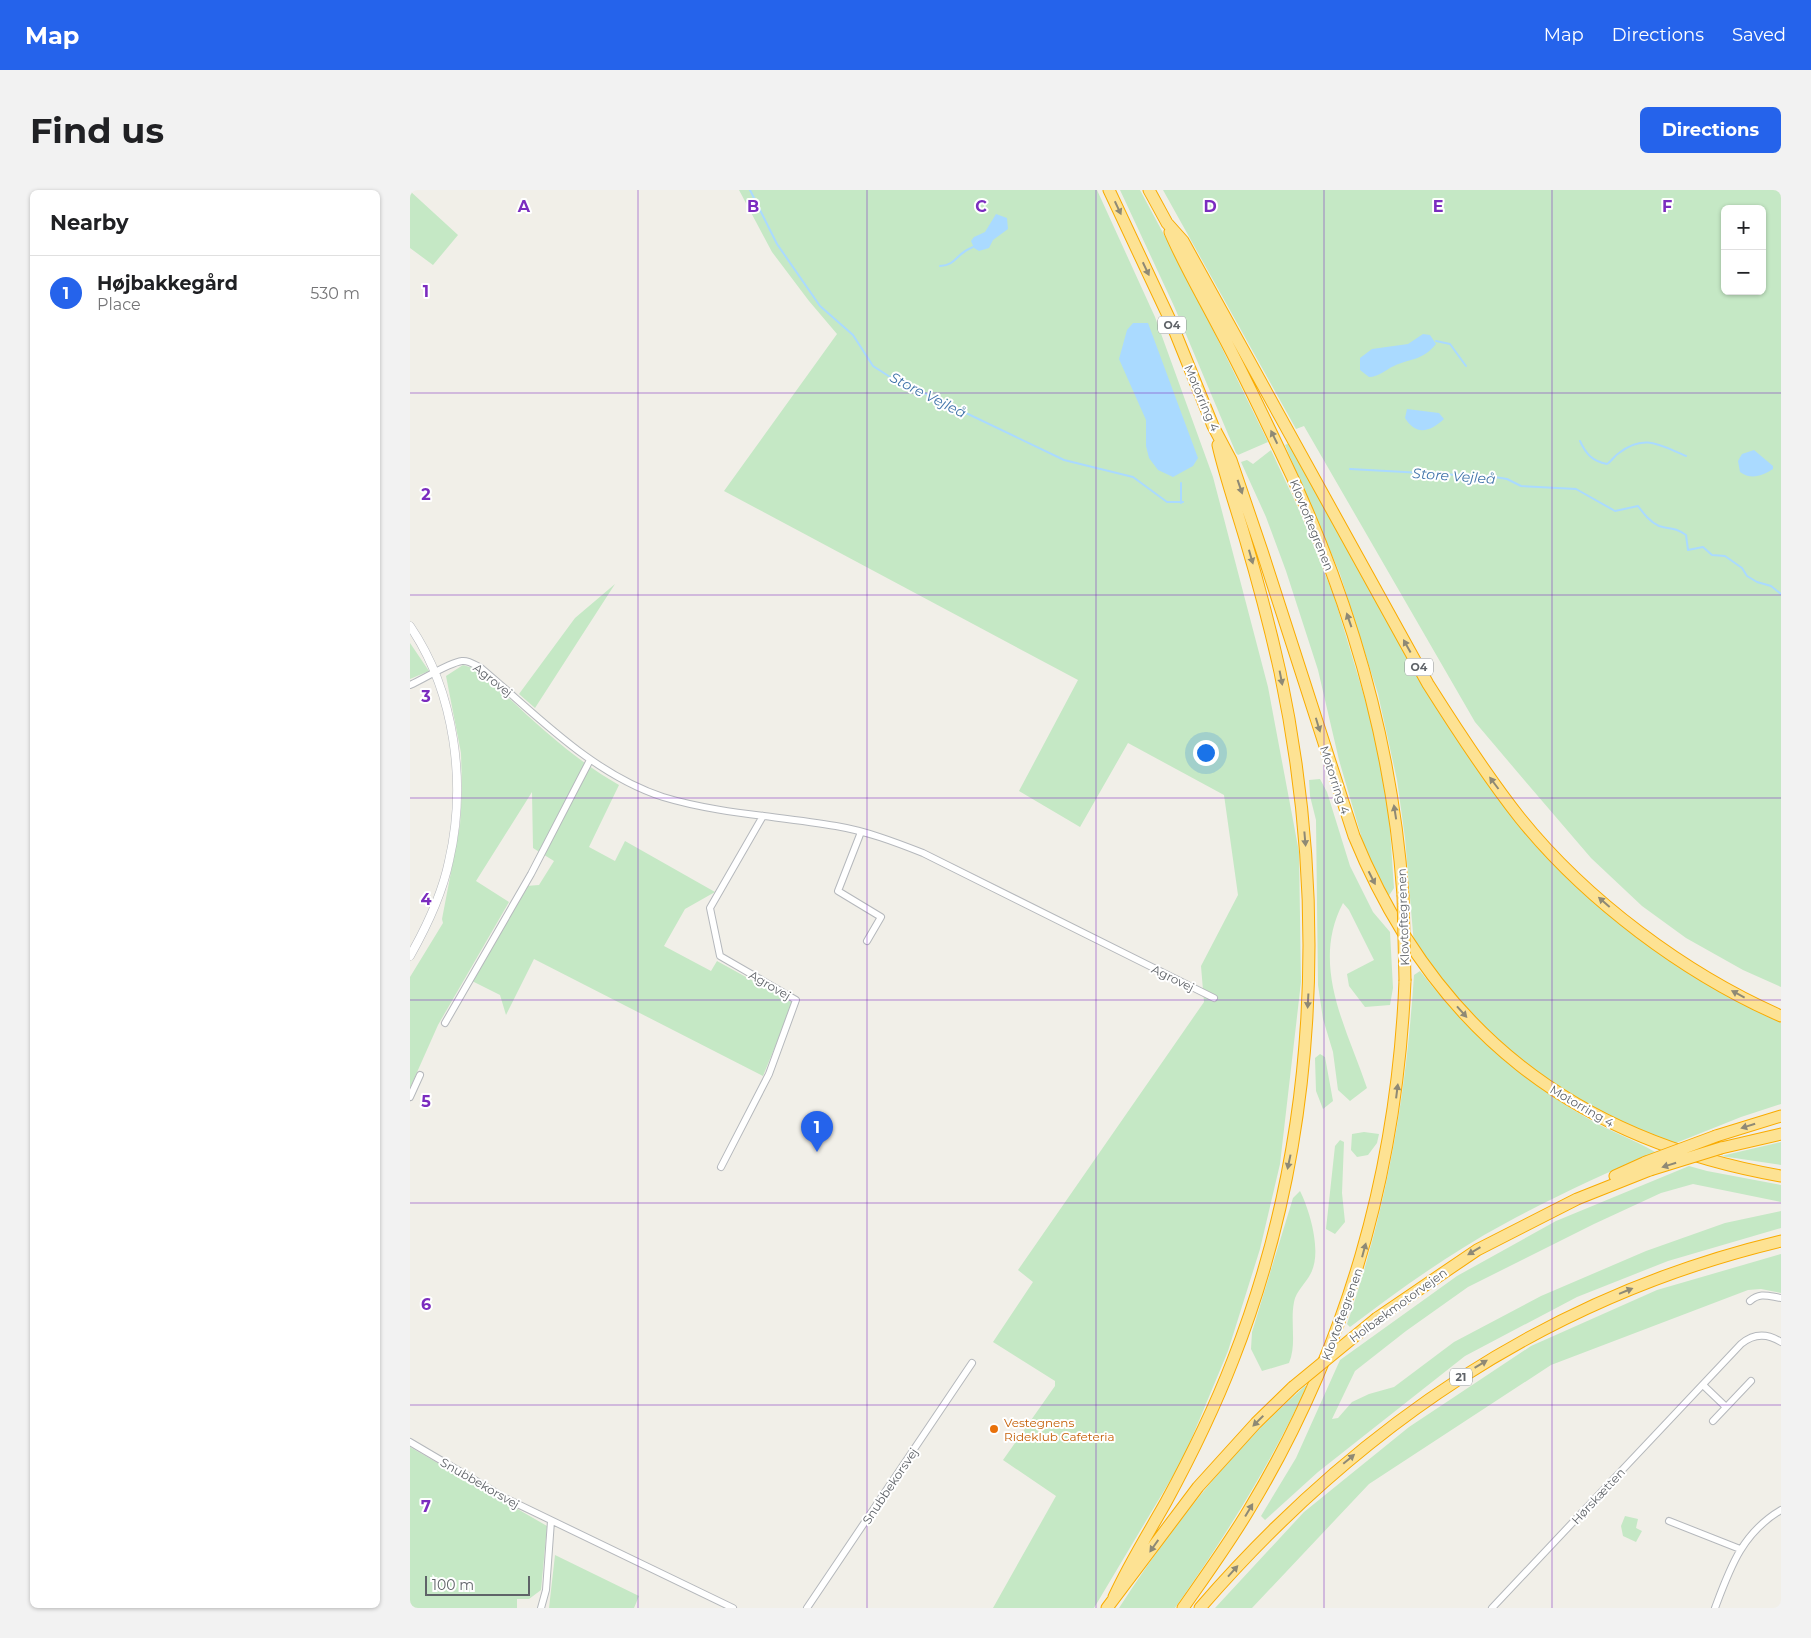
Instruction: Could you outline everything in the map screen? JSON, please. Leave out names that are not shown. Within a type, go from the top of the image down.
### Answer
[{"type":"highway","name":"Motorring 4","points":[[1109,190],[1171,322],[1213,426],[1230,460],[1262,551],[1354,836],[1368,870],[1393,919],[1420,960],[1465,1016],[1490,1040],[1524,1069],[1596,1116],[1672,1150],[1708,1161],[1781,1176]]},
{"type":"highway","name":"O4","points":[[1149,190],[1167,223],[1183,241],[1428,684],[1470,752],[1521,820],[1567,869],[1607,905],[1663,948],[1714,981],[1781,1016]]},
{"type":"highway","name":"Klovtoftegrenen","points":[[1167,223],[1280,451],[1306,510],[1349,620],[1370,690],[1395,810],[1403,895],[1405,981],[1398,1080],[1386,1159],[1366,1241],[1343,1315],[1318,1378],[1271,1472],[1232,1537],[1183,1608]]},
{"type":"highway","points":[[1114,1597],[1126,1571],[1163,1508],[1204,1428],[1248,1319],[1283,1194],[1292,1147],[1304,1055],[1310,969],[1309,894],[1295,758],[1281,679],[1265,609],[1222,464],[1213,426]]},
{"type":"highway","points":[[1648,1166],[1716,1136],[1781,1116]]},
{"type":"highway","points":[[1648,1166],[1781,1134]]},
{"type":"highway","name":"Holbækmotorvejen","points":[[1107,1608],[1198,1487],[1256,1423],[1293,1387],[1377,1318],[1477,1250],[1518,1229],[1548,1206],[1648,1166]]},
{"type":"highway","name":"21","points":[[1200,1608],[1262,1540],[1329,1476],[1406,1414],[1467,1372],[1547,1327],[1621,1293],[1694,1265],[1781,1241]]},
{"type":"street","points":[[410,626],[435,673],[448,717],[455,752],[457,791],[456,823],[450,861],[438,901],[410,956]]},
{"type":"street","name":"Agrovej","points":[[435,673],[463,661],[472,662],[590,760],[625,780],[662,796],[694,805],[837,826],[923,853],[1214,998]]},
{"type":"street","points":[[410,685],[435,673]]},
{"type":"street","points":[[445,1023],[531,874],[590,760]]},
{"type":"street","name":"Agrovej","points":[[721,1166],[769,1074],[796,1000],[720,956],[710,908],[763,816]]},
{"type":"street","points":[[861,832],[838,891],[881,917],[867,941]]},
{"type":"street","points":[[410,1097],[420,1075]]},
{"type":"street","points":[[1750,1301],[1757,1295],[1762,1294],[1781,1298]]},
{"type":"street","name":"Hørskætten","points":[[1492,1608],[1747,1339],[1760,1335],[1769,1336],[1781,1342]]},
{"type":"street","name":"Snubbekorsvej","points":[[808,1608],[972,1363]]},
{"type":"street","points":[[1713,1421],[1751,1381]]},
{"type":"street","points":[[1703,1385],[1726,1407]]},
{"type":"street","name":"Snubbekorsvej","points":[[410,1442],[505,1498],[733,1608]]},
{"type":"street","points":[[1715,1608],[1740,1549],[1755,1529],[1781,1510]]},
{"type":"street","points":[[541,1608],[546,1590],[551,1521]]},
{"type":"street","points":[[1669,1521],[1740,1549]]},
{"type":"green space","points":[[739,190],[1097,190],[1155,317],[1213,477],[1268,687],[1299,852],[1301,982],[1280,1164],[1260,1249],[1228,1351],[1183,1459],[1094,1608],[993,1608],[1056,1496],[1003,1460],[1055,1386],[1055,1381],[993,1342],[1033,1282],[1018,1270],[1204,1002],[1201,966],[1238,895],[1224,795],[1128,743],[1080,827],[1019,791],[1078,680],[724,491],[837,334],[772,252]]},
{"type":"green space","points":[[1120,190],[1140,190],[1190,283],[1268,442],[1238,455],[1236,453],[1174,306]]},
{"type":"green space","points":[[1163,190],[1781,190],[1781,987],[1743,970],[1686,938],[1642,906],[1591,858],[1475,722],[1304,426],[1296,429]]},
{"type":"green space","points":[[410,191],[458,235],[433,265],[410,248]]},
{"type":"green space","points":[[1289,443],[1414,667],[1564,871],[1724,992],[1781,1023],[1781,1104],[1741,1117],[1671,1145],[1587,1106],[1530,1068],[1479,1023],[1414,945],[1405,838],[1397,780],[1378,694],[1340,574],[1285,445]]},
{"type":"green space","points":[[1271,450],[1299,510],[1334,596],[1376,736],[1388,801],[1394,888],[1388,897],[1367,856],[1339,760],[1318,670],[1286,571],[1266,517],[1241,462],[1247,460],[1253,464]]},
{"type":"green space","points":[[615,584],[535,708],[519,694],[575,618]]},
{"type":"green space","points":[[410,643],[429,671],[410,679]]},
{"type":"green space","points":[[463,665],[479,670],[563,747],[619,785],[589,847],[615,861],[625,841],[715,892],[685,909],[664,946],[711,971],[717,961],[793,1003],[763,1076],[534,959],[506,1015],[500,995],[472,981],[526,886],[539,885],[554,861],[533,848],[532,792],[476,881],[509,902],[438,1025],[410,1088],[410,977],[443,923],[442,919],[460,825],[462,790],[461,753],[446,676]]},
{"type":"green space","points":[[1320,779],[1327,792],[1350,866],[1373,912],[1390,932],[1393,988],[1390,1005],[1365,1007],[1349,986],[1347,974],[1374,960],[1349,910],[1343,903],[1334,927],[1330,950],[1335,997],[1367,1088],[1350,1101],[1338,1090],[1333,1052],[1323,1019],[1318,985],[1316,820],[1310,796],[1309,780]]},
{"type":"green space","points":[[1420,971],[1476,1034],[1518,1071],[1587,1118],[1655,1152],[1560,1195],[1484,1235],[1425,1272],[1350,1327],[1347,1324],[1384,1194],[1406,1065],[1414,975]]},
{"type":"green space","points":[[1320,1054],[1325,1057],[1333,1101],[1323,1109],[1316,1091],[1315,1058]]},
{"type":"green space","points":[[1364,1132],[1379,1134],[1377,1143],[1368,1155],[1357,1157],[1351,1150],[1352,1134]]},
{"type":"green space","points":[[1340,1140],[1344,1142],[1342,1193],[1345,1222],[1335,1234],[1326,1229],[1335,1146]]},
{"type":"green space","points":[[1781,1142],[1781,1165],[1721,1156]]},
{"type":"green space","points":[[1689,1166],[1781,1185],[1781,1202],[1693,1184],[1661,1193],[1594,1224],[1468,1287],[1406,1331],[1355,1371],[1332,1419],[1338,1418],[1352,1402],[1369,1394],[1394,1387],[1454,1342],[1541,1296],[1646,1251],[1725,1223],[1781,1211],[1781,1228],[1668,1261],[1577,1297],[1465,1356],[1318,1472],[1265,1520],[1261,1516],[1296,1458],[1340,1360],[1457,1276],[1556,1221]]},
{"type":"green space","points":[[1300,1191],[1311,1220],[1315,1243],[1314,1264],[1311,1273],[1294,1302],[1293,1348],[1289,1363],[1262,1371],[1251,1349],[1252,1332],[1293,1198]]},
{"type":"green space","points":[[1781,1254],[1781,1293],[1761,1289],[1748,1290],[1551,1365],[1369,1484],[1252,1608],[1215,1608],[1304,1512],[1409,1427],[1531,1346],[1657,1290]]},
{"type":"green space","points":[[1307,1386],[1293,1415],[1262,1472],[1212,1554],[1175,1608],[1119,1608],[1160,1548],[1204,1490],[1253,1436]]},
{"type":"green space","points":[[410,1447],[547,1526],[541,1590],[529,1599],[517,1599],[517,1608],[410,1608]]},
{"type":"green space","points":[[1625,1516],[1638,1519],[1636,1528],[1642,1531],[1636,1542],[1623,1536],[1621,1526]]},
{"type":"green space","points":[[555,1555],[639,1596],[634,1608],[549,1608]]},
{"type":"water","points":[[996,214],[1007,218],[1008,229],[993,240],[989,248],[979,251],[974,248],[971,241],[974,237],[985,232]]},
{"type":"water","points":[[1133,323],[1148,323],[1198,458],[1193,466],[1173,477],[1158,470],[1149,458],[1146,446],[1146,420],[1119,359],[1127,330]]},
{"type":"water","points":[[1423,334],[1430,335],[1436,344],[1421,356],[1394,366],[1373,377],[1369,377],[1360,370],[1360,358],[1372,349],[1408,344]]},
{"type":"water","points":[[1407,409],[1439,413],[1444,419],[1434,427],[1418,430],[1409,424],[1405,418]]},
{"type":"water","points":[[1754,450],[1773,466],[1773,469],[1765,474],[1756,476],[1748,476],[1740,472],[1738,461],[1742,454]]},
{"type":"waterway","name":"Store Vejleå","points":[[750,190],[777,244],[820,306],[853,335],[873,366],[904,386],[922,392],[1064,460],[1133,477],[1167,502],[1183,502]]},
{"type":"waterway","points":[[940,266],[950,263],[967,249],[973,247]]},
{"type":"waterway","points":[[1436,341],[1450,344],[1466,366]]},
{"type":"waterway","points":[[1580,441],[1590,456],[1597,461],[1607,464],[1628,447],[1645,443],[1661,445],[1686,456]]},
{"type":"waterway","name":"Store Vejleå","points":[[1350,469],[1495,477],[1507,479],[1521,486],[1576,489],[1615,511],[1638,506],[1647,518],[1659,526],[1675,529],[1686,535],[1688,550],[1703,547],[1712,555],[1725,556],[1742,568],[1747,576],[1757,582],[1771,586],[1781,594]]},
{"type":"waterway","points":[[1181,483],[1181,503]]},
{"type":"place","name":"Højbakkegård","points":[[817,1152]]},
{"type":"place","name":"Vestegnens Rideklub Cafeteria","points":[[994,1429]]}]
